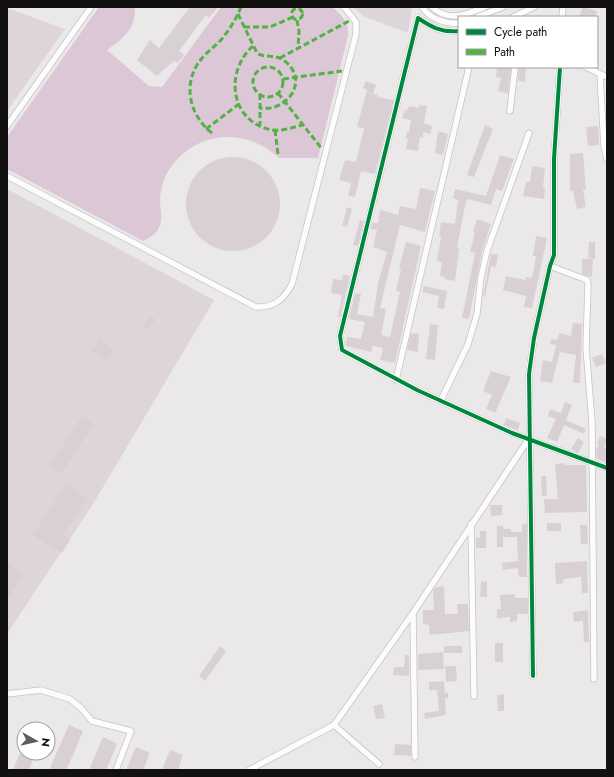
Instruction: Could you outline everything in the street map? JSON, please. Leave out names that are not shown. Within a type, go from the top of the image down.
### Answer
[{"type":"street","points":[[7,126],[91,7]]},
{"type":"street","points":[[7,176],[256,307],[267,308],[285,297],[292,284],[356,34],[356,22],[344,7]]},
{"type":"street","points":[[422,7],[435,19],[450,23],[458,23]]},
{"type":"street","points":[[432,7],[444,15],[458,16]]},
{"type":"street","points":[[459,16],[485,7]]},
{"type":"street","points":[[480,16],[503,7]]},
{"type":"street","points":[[517,16],[534,7]]},
{"type":"street","points":[[458,31],[451,32],[433,29],[418,18],[340,336],[342,350],[396,380],[528,439],[607,468]]},
{"type":"street","points":[[396,380],[468,68]]},
{"type":"street","points":[[510,111],[515,68]]},
{"type":"street","points":[[533,676],[528,439],[529,374],[534,338],[550,266],[554,255],[554,159],[560,68]]},
{"type":"street","points":[[588,68],[607,77]]},
{"type":"street","points":[[600,75],[604,146],[607,159]]},
{"type":"street","points":[[441,400],[468,344],[477,314],[481,277],[487,251],[529,133]]},
{"type":"street","points":[[550,266],[587,280],[588,284],[586,348],[591,399],[594,680]]},
{"type":"street","points":[[249,770],[334,725],[413,613],[528,439]]},
{"type":"street","points":[[471,524],[474,696]]},
{"type":"street","points":[[413,613],[415,757]]},
{"type":"street","points":[[7,694],[41,690],[70,699],[81,708],[92,721],[131,731],[116,770]]},
{"type":"street","points":[[334,725],[379,764]]},
{"type":"shaded area","points":[[99,7],[135,7],[135,15],[131,27],[118,42],[107,50],[149,86],[162,87],[221,7],[332,7],[344,19],[348,36],[318,158],[279,158],[255,142],[234,137],[201,142],[190,148],[172,165],[162,187],[160,200],[161,222],[159,228],[151,237],[143,241],[7,169],[7,137]]},
{"type":"shaded area","points":[[352,7],[412,7],[408,33],[365,17]]},
{"type":"shaded area","points":[[7,8],[65,29],[7,111]]},
{"type":"shaded area","points":[[7,189],[214,300],[93,504],[7,634]]},
{"type":"building","points":[[190,7],[218,7],[209,18],[206,15],[179,51],[184,55],[178,63],[174,61],[157,76],[137,60],[150,40],[159,48]]},
{"type":"building","points":[[583,7],[597,11],[595,16],[579,16]]},
{"type":"building","points":[[497,68],[511,68],[508,94],[498,91],[501,78],[496,77]]},
{"type":"building","points":[[519,68],[526,68],[525,82],[518,81]]},
{"type":"building","points":[[366,81],[376,85],[373,94],[378,95],[377,97],[394,100],[375,174],[361,171],[355,197],[348,196],[351,183],[339,180],[345,160],[356,162],[364,128],[357,127],[367,90],[363,88]]},
{"type":"building","points":[[419,105],[427,106],[424,123],[432,126],[430,134],[423,132],[423,137],[420,137],[418,151],[406,149],[408,139],[406,139],[407,132],[409,132],[411,120],[402,118],[404,111],[406,111],[410,106],[419,108]]},
{"type":"building","points":[[485,125],[493,129],[474,177],[467,175]]},
{"type":"building","points":[[598,126],[599,145],[588,146],[586,127]]},
{"type":"building","points":[[438,131],[448,134],[443,155],[435,153]]},
{"type":"building","points":[[583,153],[586,190],[583,190],[586,207],[577,209],[573,191],[570,191],[570,154]]},
{"type":"building","points":[[500,155],[514,159],[502,191],[496,189],[491,205],[468,199],[466,201],[457,247],[459,248],[455,281],[444,279],[445,277],[440,276],[442,262],[437,261],[441,236],[439,236],[441,222],[455,224],[458,200],[453,198],[455,189],[486,196]]},
{"type":"building","points":[[224,157],[242,157],[251,160],[267,170],[277,186],[280,195],[280,213],[277,222],[267,238],[251,248],[242,251],[224,251],[215,248],[199,238],[189,222],[186,213],[186,195],[189,186],[199,170],[215,160]]},
{"type":"building","points":[[532,166],[545,168],[543,188],[545,188],[544,199],[523,196],[526,182],[530,182]]},
{"type":"building","points":[[420,188],[435,191],[425,232],[400,225],[380,308],[386,309],[381,335],[390,337],[400,292],[396,291],[401,269],[399,268],[406,242],[421,246],[395,363],[380,360],[383,348],[373,346],[371,352],[346,346],[347,337],[361,339],[365,322],[349,319],[355,293],[361,294],[357,314],[373,317],[378,283],[387,252],[373,247],[377,230],[371,229],[372,223],[378,223],[380,210],[398,215],[400,206],[416,209]]},
{"type":"building","points":[[347,207],[352,209],[347,227],[342,226]]},
{"type":"building","points":[[477,219],[491,224],[482,252],[469,319],[462,318],[475,253],[470,252],[475,233],[473,232]]},
{"type":"building","points":[[360,220],[364,221],[358,246],[353,245]]},
{"type":"building","points":[[536,236],[547,238],[532,308],[524,307],[526,296],[503,290],[506,276],[526,280],[526,277],[532,278],[536,256],[533,256]]},
{"type":"building","points":[[589,242],[595,242],[595,259],[588,258]]},
{"type":"building","points":[[491,254],[498,255],[496,267],[491,266],[485,296],[483,296]]},
{"type":"building","points":[[582,259],[593,259],[592,277],[582,274]]},
{"type":"building","points":[[343,275],[350,276],[340,317],[338,317],[342,295],[331,293],[333,279],[342,280]]},
{"type":"building","points":[[424,286],[447,291],[444,309],[437,308],[439,296],[422,292]]},
{"type":"building","points":[[150,316],[156,319],[149,330],[143,327]]},
{"type":"building","points":[[573,323],[582,324],[580,383],[573,383],[576,355],[560,352],[552,383],[540,381],[543,360],[552,362],[556,345],[550,344],[551,339],[557,340],[559,333],[571,336]]},
{"type":"building","points":[[430,324],[438,325],[435,360],[426,359]]},
{"type":"building","points":[[411,333],[419,334],[418,352],[407,350]]},
{"type":"building","points":[[100,340],[114,350],[107,361],[92,351]]},
{"type":"building","points":[[602,354],[606,363],[596,367],[592,358]]},
{"type":"building","points":[[491,371],[511,377],[495,413],[486,409],[492,395],[483,391]]},
{"type":"building","points":[[565,402],[572,405],[566,420],[586,429],[584,434],[564,425],[557,442],[547,438],[556,419],[548,416],[550,409],[561,413]]},
{"type":"building","points":[[82,416],[94,424],[61,474],[49,467]]},
{"type":"building","points":[[506,418],[520,423],[518,430],[504,425]]},
{"type":"building","points":[[600,436],[607,439],[604,447],[607,448],[607,463],[597,459],[596,450],[599,444],[597,443]]},
{"type":"building","points":[[578,438],[584,442],[578,453],[571,449]]},
{"type":"building","points":[[565,463],[565,465],[586,465],[587,512],[545,513],[544,499],[558,499],[555,464]]},
{"type":"building","points":[[541,476],[546,476],[547,496],[542,496]]},
{"type":"building","points":[[66,484],[87,498],[63,535],[70,540],[62,553],[33,535]]},
{"type":"building","points":[[490,505],[502,505],[502,515],[491,516]]},
{"type":"building","points":[[547,523],[561,523],[561,531],[547,531]]},
{"type":"building","points":[[522,524],[527,524],[527,577],[519,577],[518,568],[503,570],[502,563],[518,561],[517,537],[503,537],[503,547],[497,547],[497,526],[503,526],[503,529],[511,529],[511,532],[522,532]]},
{"type":"building","points":[[580,525],[587,525],[588,544],[581,544]]},
{"type":"building","points":[[480,531],[486,531],[486,548],[476,548],[476,538],[480,538]]},
{"type":"building","points":[[587,561],[588,593],[582,593],[581,577],[563,579],[563,583],[556,584],[555,563]]},
{"type":"building","points":[[7,563],[24,574],[7,600]]},
{"type":"building","points":[[481,581],[487,582],[487,597],[480,597]]},
{"type":"building","points":[[444,586],[445,614],[458,614],[457,604],[468,604],[469,631],[430,635],[429,625],[423,624],[423,610],[434,610],[433,590],[436,587]]},
{"type":"building","points":[[515,594],[515,598],[528,598],[528,614],[517,614],[517,621],[510,622],[510,617],[497,618],[497,609],[501,609],[500,595]]},
{"type":"building","points":[[588,610],[589,642],[584,642],[583,621],[574,622],[573,612]]},
{"type":"building","points":[[495,643],[503,643],[503,662],[495,662]]},
{"type":"building","points":[[220,646],[226,651],[205,681],[199,676]]},
{"type":"building","points":[[444,646],[462,646],[462,653],[444,653]]},
{"type":"building","points":[[443,652],[444,669],[418,670],[418,654]]},
{"type":"building","points":[[405,655],[409,655],[409,676],[393,675],[394,667],[404,667]]},
{"type":"building","points":[[445,666],[456,666],[457,681],[446,682]]},
{"type":"building","points":[[444,681],[445,693],[448,693],[448,698],[445,698],[446,715],[425,719],[424,713],[439,711],[437,690],[429,690],[429,682]]},
{"type":"building","points":[[504,694],[504,711],[498,711],[497,695]]},
{"type":"building","points":[[382,704],[385,718],[376,719],[373,706]]},
{"type":"building","points":[[69,725],[83,731],[66,770],[49,770],[53,761],[56,761],[56,754]]},
{"type":"building","points":[[103,737],[117,744],[106,770],[89,770]]},
{"type":"building","points":[[395,744],[411,745],[411,756],[394,755]]},
{"type":"building","points":[[136,747],[150,753],[143,770],[126,770]]},
{"type":"building","points":[[170,750],[183,755],[178,770],[162,770]]},
{"type":"building","points":[[17,761],[33,761],[29,770],[13,770]]},
{"type":"marked path","points":[[212,133],[194,111],[191,102],[190,83],[197,65],[202,58],[220,41],[235,20],[241,7]]},
{"type":"marked path","points":[[297,8],[301,10],[303,14],[301,18],[297,20],[293,18],[291,14],[293,10],[297,8]]},
{"type":"marked path","points":[[238,14],[257,53],[264,56],[282,59],[293,70],[295,78],[295,86],[292,94],[286,100],[279,105],[270,108],[260,108]]},
{"type":"marked path","points":[[244,27],[270,27],[293,17]]},
{"type":"marked path","points":[[297,20],[299,31],[298,48]]},
{"type":"marked path","points":[[280,58],[349,21]]},
{"type":"marked path","points":[[253,46],[244,57],[238,69],[235,82],[236,95],[240,107],[247,117],[258,125],[272,130],[283,130],[302,125]]},
{"type":"marked path","points":[[268,67],[274,68],[282,76],[283,82],[282,88],[274,96],[268,97],[262,96],[254,88],[253,82],[254,76],[262,68],[268,67]]},
{"type":"marked path","points":[[283,79],[342,71]]},
{"type":"marked path","points":[[278,93],[322,149]]},
{"type":"marked path","points":[[260,94],[260,125]]},
{"type":"marked path","points":[[206,129],[239,104]]},
{"type":"marked path","points":[[275,130],[278,154]]},
{"type":"cycle path","points":[[458,31],[437,29],[418,18],[340,336],[342,350],[417,390],[512,433],[607,468]]},
{"type":"cycle path","points":[[533,676],[529,374],[534,338],[550,266],[554,255],[554,159],[560,68]]}]
